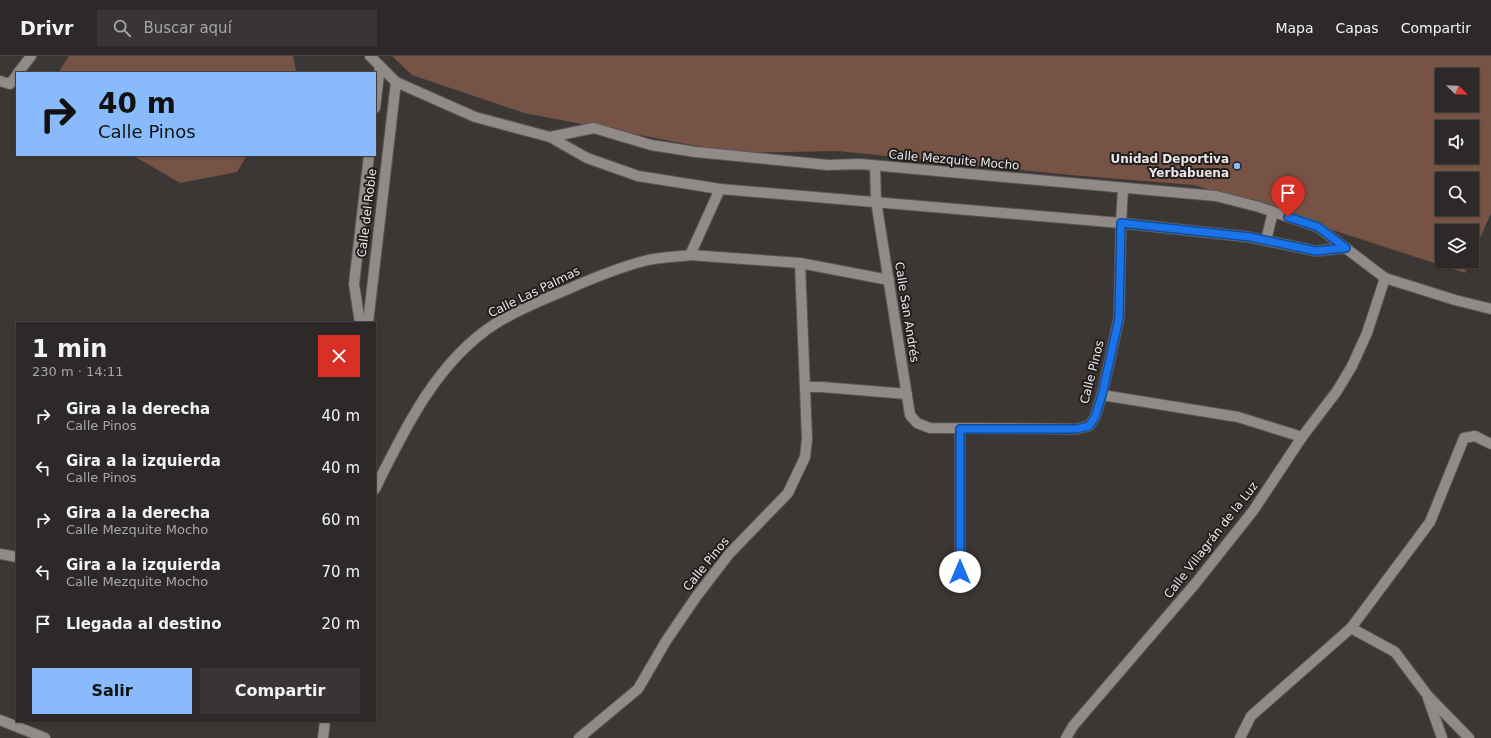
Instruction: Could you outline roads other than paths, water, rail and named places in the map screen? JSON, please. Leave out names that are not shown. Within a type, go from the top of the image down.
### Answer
[{"type":"street","points":[[19,72],[31,56]]},
{"type":"street","name":"Calle Mezquite Mocho","points":[[370,56],[396,82],[475,117],[550,137],[588,158],[638,176],[720,189],[1121,223],[1250,237],[1316,251],[1346,248]]},
{"type":"street","points":[[376,100],[380,66]]},
{"type":"street","points":[[0,81],[10,84],[16,76]]},
{"type":"street","name":"Calle del Roble","points":[[368,322],[396,82]]},
{"type":"street","name":"Calle Mezquite Mocho","points":[[550,137],[594,128],[651,145],[696,152],[828,165],[875,166],[1216,196],[1273,212],[1318,227],[1385,278],[1455,300],[1491,308]]},
{"type":"street","name":"Calle del Roble","points":[[360,322],[354,284],[369,156]]},
{"type":"street","name":"Calle San Andrés","points":[[875,166],[876,202],[910,414],[917,423]]},
{"type":"street","name":"Calle Pinos","points":[[917,423],[930,428],[960,429],[1076,429],[1089,426],[1095,417],[1102,395],[1119,318],[1123,188]]},
{"type":"street","points":[[690,255],[720,189]]},
{"type":"street","points":[[1266,240],[1273,212]]},
{"type":"street","name":"Calle Las Palmas","points":[[376,487],[415,413],[440,376],[477,338],[495,324],[536,303],[605,273],[650,260],[690,255],[800,263],[889,280]]},
{"type":"street","name":"Calle Pinos","points":[[579,738],[638,689],[666,641],[696,597],[729,554],[788,493],[805,456],[807,439],[800,263]]},
{"type":"street","name":"Calle Villagrán de la Luz","points":[[1066,738],[1073,726],[1195,584],[1253,511],[1302,438],[1337,391],[1352,366],[1367,333],[1385,278]]},
{"type":"street","points":[[806,388],[822,387],[907,394]]},
{"type":"street","points":[[1102,395],[1238,417],[1302,438]]},
{"type":"street","points":[[960,429],[960,572]]},
{"type":"street","points":[[1240,738],[1252,716],[1352,628],[1430,522],[1464,438],[1475,436],[1491,444]]},
{"type":"street","points":[[0,554],[16,557]]},
{"type":"street","points":[[1352,628],[1395,652],[1428,696],[1470,738]]},
{"type":"street","points":[[1428,696],[1442,738]]},
{"type":"street","points":[[0,720],[45,738]]},
{"type":"street","points":[[323,738],[325,722]]},
{"type":"place","name":"Unidad Deportiva Yerbabuena","points":[[1237,166]]}]
